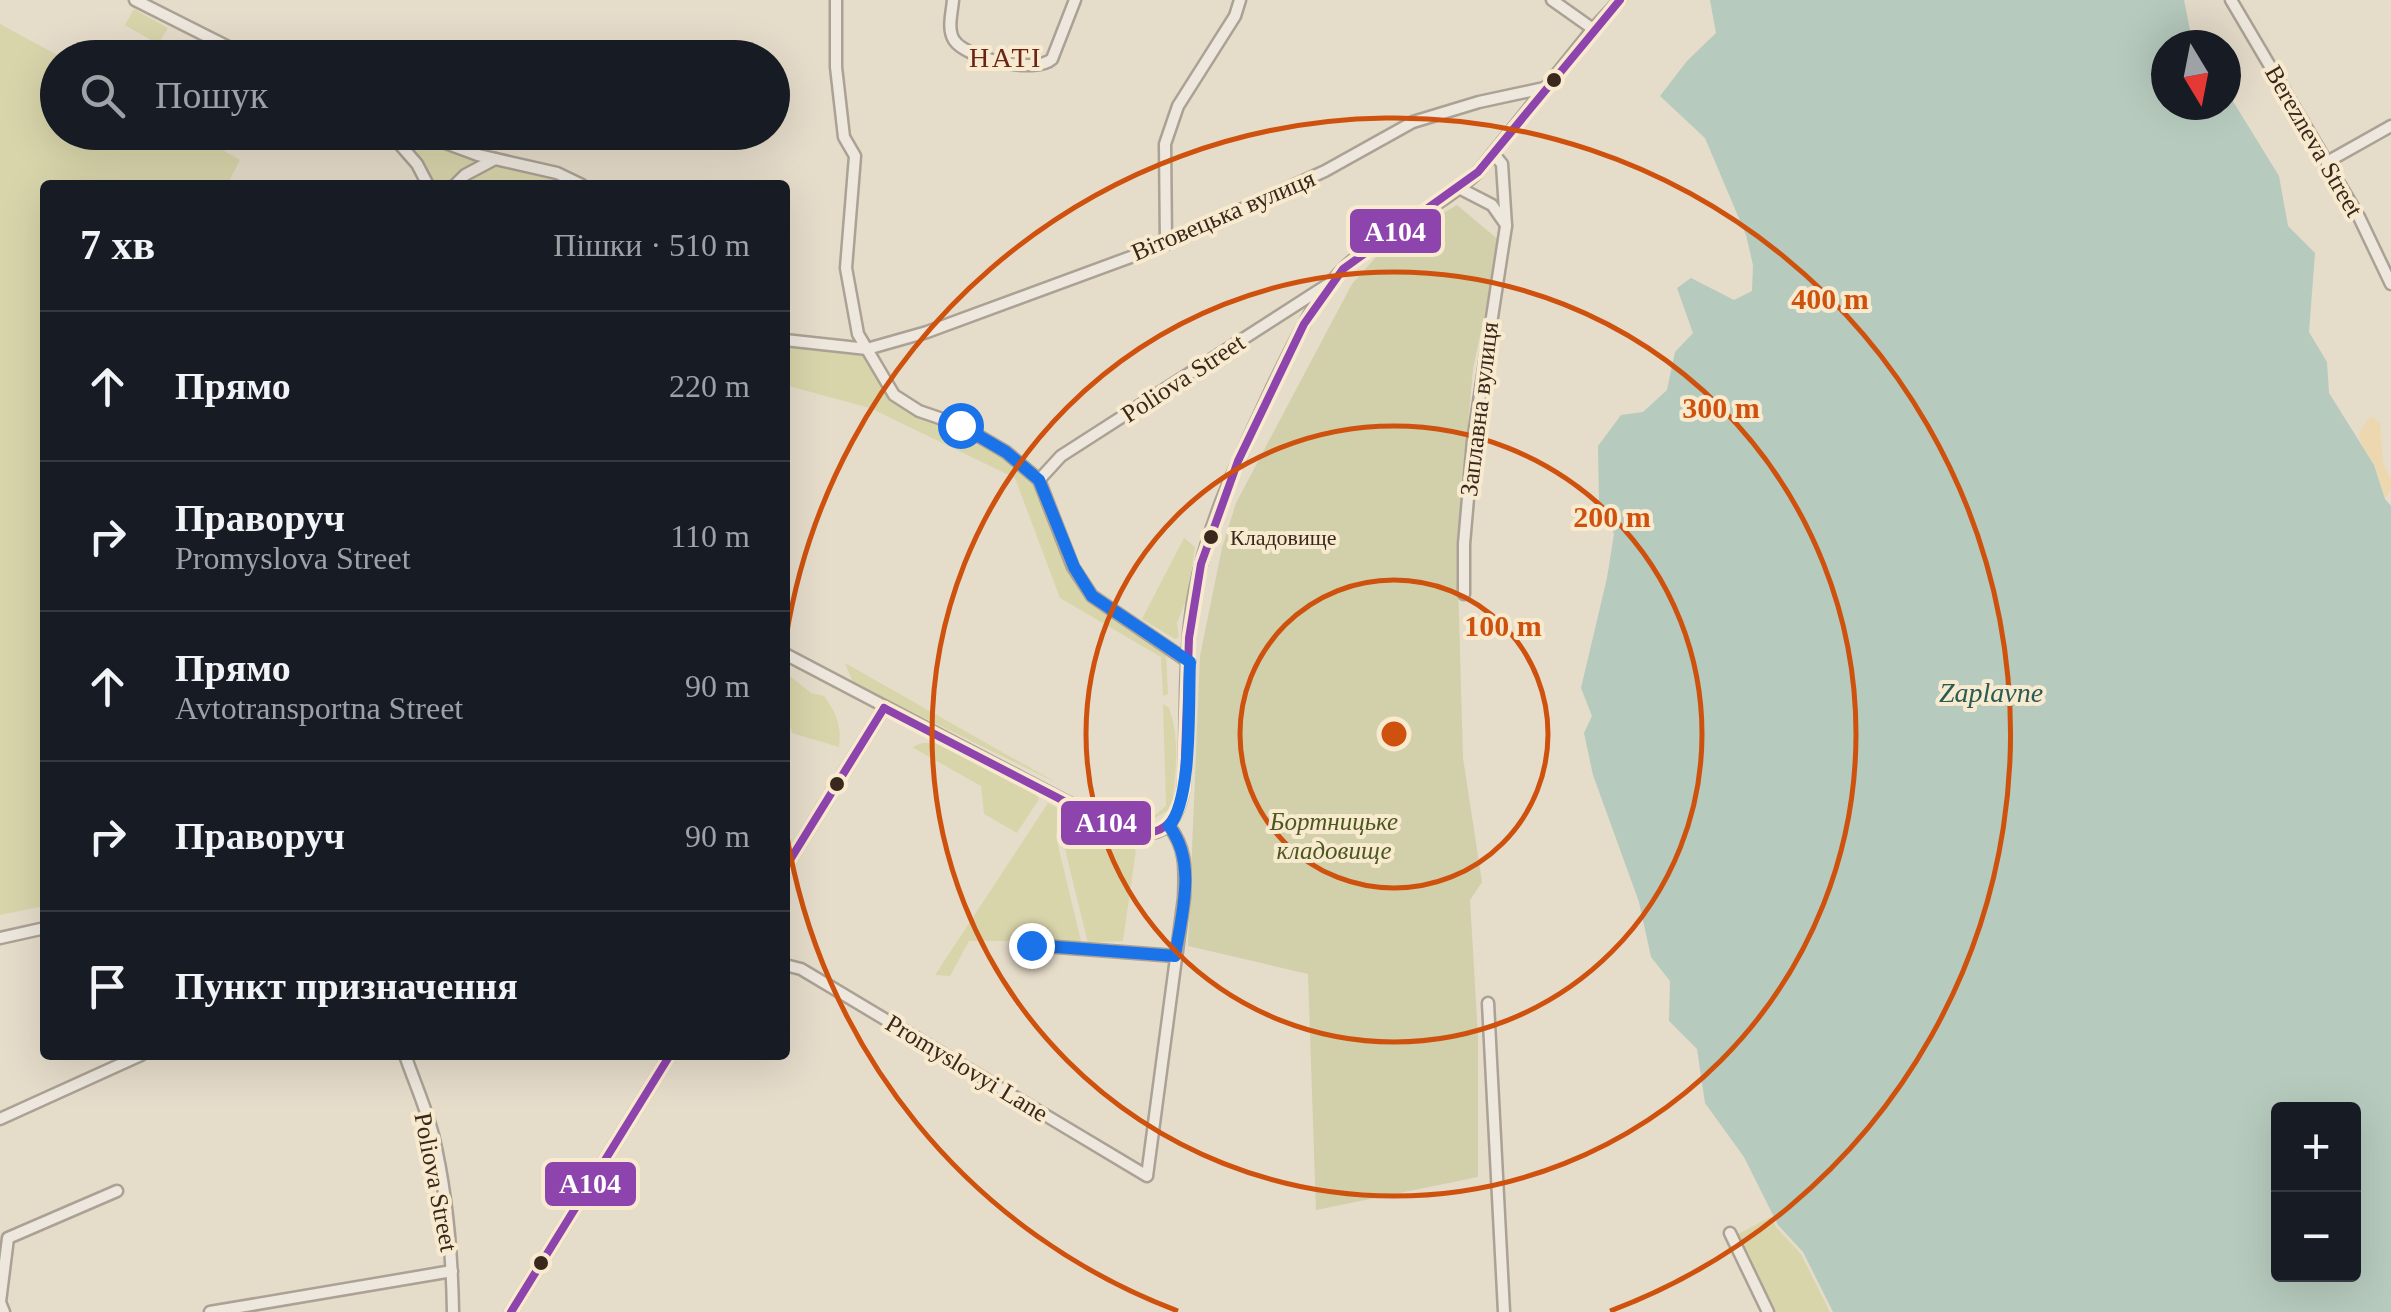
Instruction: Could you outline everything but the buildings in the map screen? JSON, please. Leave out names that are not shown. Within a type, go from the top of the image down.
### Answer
[{"type":"street","points":[[135,0],[214,40]]},
{"type":"street","points":[[836,0],[836,67],[844,137],[854,156],[846,268],[858,334],[894,395],[919,411],[960,425],[1006,452],[1039,480],[1074,567],[1092,596],[1190,662]]},
{"type":"street","points":[[953,0],[950,29],[962,48],[975,56],[1035,67],[1046,66],[1052,59],[1075,0]]},
{"type":"street","points":[[1166,244],[1165,144],[1178,106],[1240,0]]},
{"type":"street","points":[[1552,0],[1593,30]]},
{"type":"street","points":[[790,657],[1124,832],[1142,836],[1169,826],[1177,816],[1184,788],[1194,594],[1223,491],[1280,372],[1332,282],[1392,231],[1461,189],[1620,0]]},
{"type":"street","name":"Berezneva Street","points":[[2231,0],[2359,217],[2390,279]]},
{"type":"street","name":"Вітовецька вулиця","points":[[790,341],[867,349],[926,332],[1166,244],[1325,171],[1412,122],[1478,102],[1545,88]]},
{"type":"street","points":[[2327,162],[2391,126]]},
{"type":"street","points":[[405,150],[425,180]]},
{"type":"street","points":[[471,150],[572,180]]},
{"type":"street","name":"Заплавна вулиця","points":[[1464,594],[1473,441],[1506,226],[1505,179],[1502,164],[1494,153]]},
{"type":"street","points":[[459,180],[496,158]]},
{"type":"street","points":[[1461,189],[1492,205],[1506,226]]},
{"type":"street","name":"Poliova Street","points":[[1039,480],[1061,456],[1332,282]]},
{"type":"street","points":[[790,860],[884,708]]},
{"type":"street","points":[[1031,945],[1175,956],[1185,863],[1181,842],[1169,826]]},
{"type":"street","points":[[0,938],[40,929]]},
{"type":"street","name":"Promyslovyi Lane","points":[[790,966],[801,969],[1147,1176],[1175,956]]},
{"type":"street","points":[[1488,1003],[1504,1312]]},
{"type":"street","points":[[0,1120],[130,1060]]},
{"type":"street","name":"Poliova Street","points":[[406,1060],[432,1134],[450,1235],[453,1312]]},
{"type":"street","points":[[512,1312],[667,1060]]},
{"type":"street","points":[[4,1312],[0,1302],[4,1240],[117,1191]]},
{"type":"street","points":[[1730,1233],[1768,1312]]},
{"type":"street","points":[[210,1312],[452,1271]]},
{"type":"shaded area","points":[[134,9],[168,28],[160,40],[151,40],[125,25]]},
{"type":"shaded area","points":[[0,24],[40,46],[40,150],[223,150],[240,160],[230,180],[40,180],[40,907],[0,915]]},
{"type":"shaded area","points":[[412,150],[447,150],[476,159],[456,180],[429,180]]},
{"type":"shaded area","points":[[499,163],[562,180],[468,180],[488,165]]},
{"type":"shaded area","points":[[790,346],[863,353],[901,407],[959,428],[1022,470],[1040,493],[1090,598],[1166,650],[1168,694],[1163,696],[1161,657],[1060,598],[1015,478],[870,408],[790,386]]},
{"type":"shaded area","points":[[1184,538],[1195,547],[1187,598],[1177,623],[1179,637],[1175,639],[1142,619]]},
{"type":"shaded area","points":[[845,663],[1057,783],[853,683]]},
{"type":"shaded area","points":[[790,676],[811,693],[824,696],[837,720],[839,747],[792,733]]},
{"type":"shaded area","points":[[1163,704],[1169,708],[1175,732],[1172,808],[1143,825],[1112,817],[1147,822],[1166,806]]},
{"type":"shaded area","points":[[942,743],[1034,791],[1039,799],[1017,833],[984,814],[981,786],[912,747]]},
{"type":"shaded area","points":[[1048,803],[1059,809],[1056,837],[1081,941],[969,941],[950,976],[935,975]]},
{"type":"shaded area","points":[[1066,813],[1136,850],[1123,941],[1088,943],[1062,837]]},
{"type":"shaded area","points":[[1771,1217],[1801,1254],[1830,1312],[1774,1312],[1736,1235]]},
{"type":"sand","points":[[2371,417],[2380,423],[2383,463],[2391,480],[2385,499],[2360,437]]},
{"type":"green space","name":"Бортницьке кладовище","points":[[1457,205],[1500,241],[1473,369],[1457,546],[1463,758],[1482,882],[1470,900],[1478,1037],[1478,1177],[1316,1210],[1308,974],[1188,946],[1200,656],[1222,548],[1236,503],[1352,284],[1385,247]]},
{"type":"water","name":"Zaplavne","points":[[1710,0],[2184,0],[2190,30],[2151,30],[2151,120],[2241,120],[2241,114],[2279,176],[2288,226],[2315,253],[2309,332],[2327,362],[2329,393],[2374,465],[2391,506],[2391,1312],[1833,1312],[1803,1252],[1778,1225],[1744,1157],[1705,1103],[1697,1049],[1669,1021],[1670,981],[1651,957],[1639,902],[1593,775],[1584,733],[1592,716],[1581,688],[1614,534],[1599,502],[1598,446],[1621,415],[1643,412],[1667,390],[1675,352],[1693,333],[1677,288],[1691,278],[1734,300],[1752,291],[1753,265],[1746,235],[1705,138],[1660,96],[1687,61],[1716,33]]},
{"type":"transit line","name":"А104","points":[[884,708],[1124,832],[1149,833],[1165,826],[1176,811],[1184,788],[1189,638],[1201,564],[1238,461],[1304,324],[1343,269],[1478,172],[1620,0]]},
{"type":"transit line","name":"А104","points":[[790,860],[884,708]]},
{"type":"transit line","name":"А104","points":[[511,1312],[667,1060]]},
{"type":"place","name":"Кладовище","points":[[1211,537]]},
{"type":"district","name":"HATI","points":[[1006,57]]},
{"type":"route","points":[[960,425],[1006,452],[1039,480],[1074,567],[1092,596],[1190,662],[1184,788],[1177,816],[1169,826],[1181,842],[1185,863],[1175,956],[1031,945]]}]
